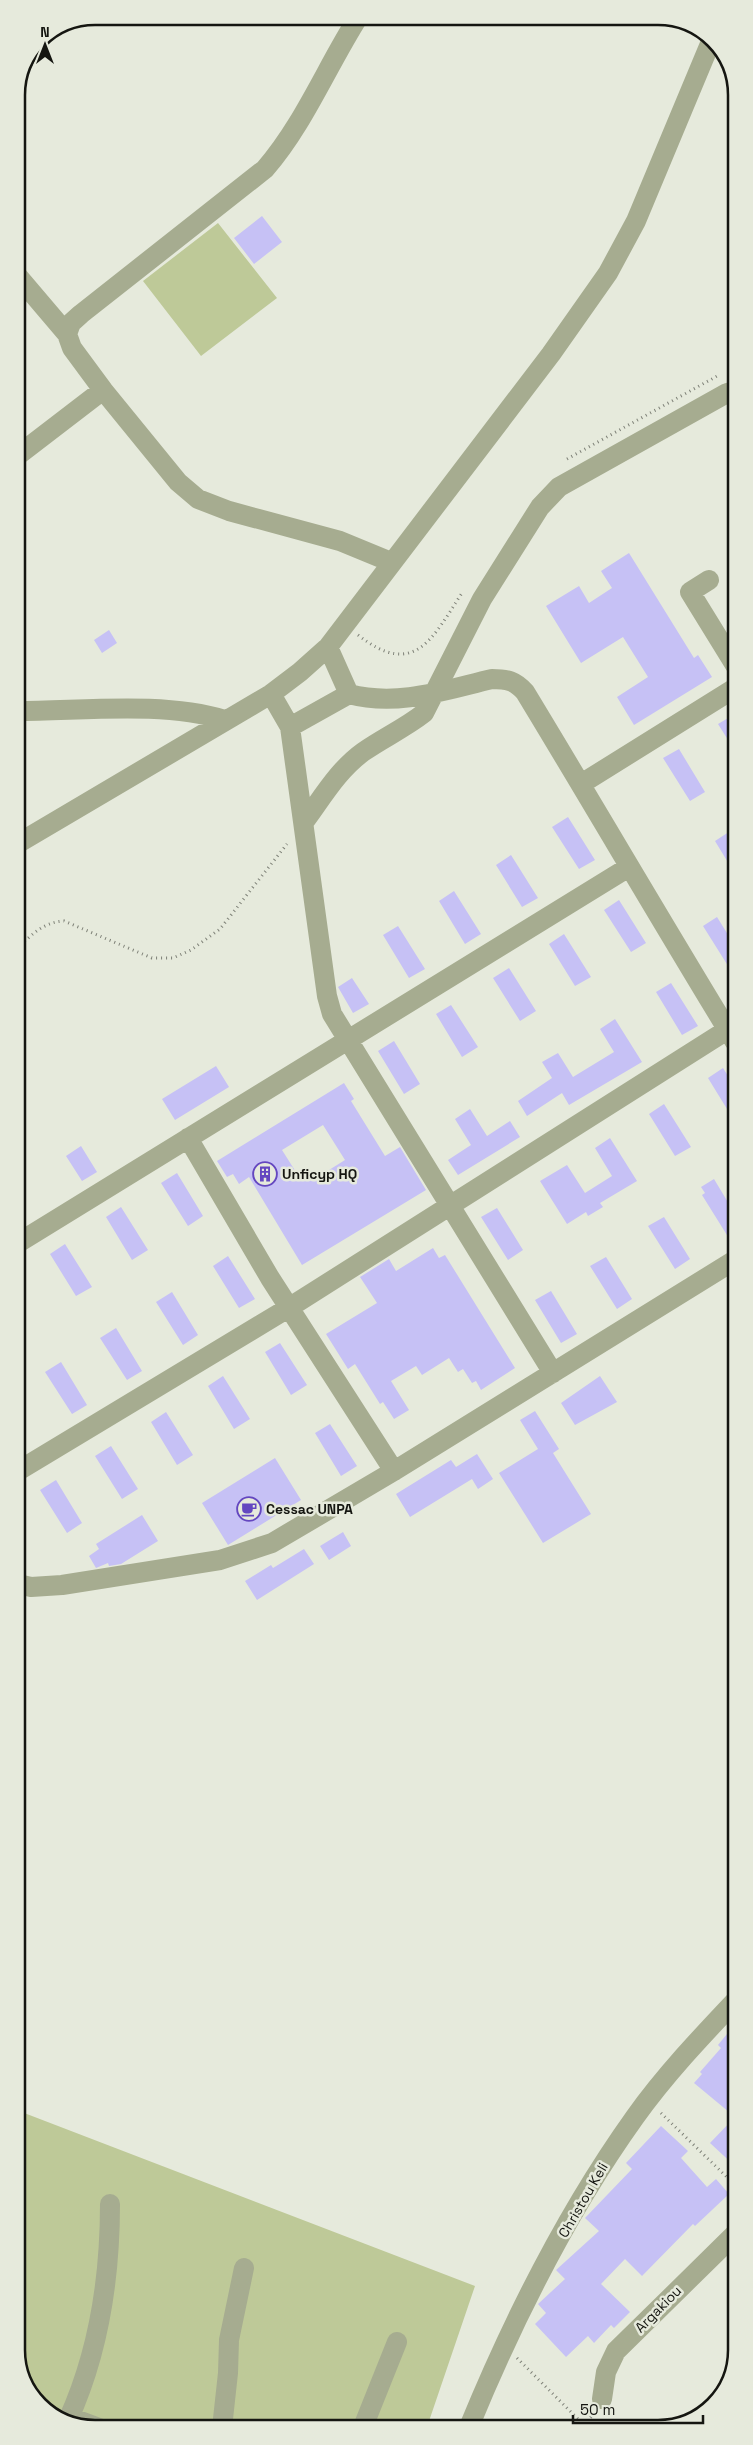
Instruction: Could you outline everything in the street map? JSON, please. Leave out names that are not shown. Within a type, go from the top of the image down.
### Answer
[{"type":"street","points":[[67,334],[71,323],[81,314],[265,168],[288,138],[353,25]]},
{"type":"street","points":[[25,839],[271,694],[328,647],[550,354],[608,273],[643,204],[709,47]]},
{"type":"street","points":[[25,285],[67,334],[72,348],[103,390],[178,482],[198,499],[229,511],[340,541],[391,562]]},
{"type":"street","points":[[25,450],[103,390]]},
{"type":"street","points":[[304,822],[342,771],[363,752],[424,713],[437,692],[482,600],[540,507],[559,487],[728,394]]},
{"type":"street","points":[[709,580],[690,592],[728,654]]},
{"type":"street","points":[[328,647],[355,696]]},
{"type":"street","points":[[290,727],[355,696],[381,700],[411,698],[492,679],[505,679],[516,682],[525,692],[581,784],[628,867],[728,1024]]},
{"type":"street","points":[[581,784],[728,692]]},
{"type":"street","points":[[271,694],[290,727],[327,996],[332,1014],[553,1373]]},
{"type":"street","points":[[25,711],[173,710],[208,714],[225,720]]},
{"type":"street","points":[[25,1239],[628,867]]},
{"type":"street","points":[[25,1467],[290,1307],[728,1035]]},
{"type":"street","points":[[188,1138],[270,1278],[394,1471]]},
{"type":"street","points":[[25,1586],[62,1585],[220,1560],[247,1553],[272,1543],[394,1471],[728,1265]]},
{"type":"street","name":"Christou Keli","points":[[472,2420],[504,2345],[596,2175],[648,2101],[687,2053],[728,2009]]},
{"type":"street","points":[[70,2416],[88,2366],[100,2317],[107,2280],[110,2204]]},
{"type":"street","name":"Argakiou","points":[[602,2399],[606,2372],[616,2351],[728,2241]]},
{"type":"street","points":[[223,2420],[229,2340],[244,2268]]},
{"type":"street","points":[[366,2420],[397,2342]]},
{"type":"path","points":[[25,941],[43,925],[64,921],[152,958],[173,958],[191,950],[220,929],[304,822]]},
{"type":"path","points":[[648,2101],[728,2179]]},
{"type":"path","points":[[504,2345],[580,2420]]},
{"type":"green space","points":[[218,223],[277,298],[201,356],[143,281]]},
{"type":"green space","points":[[25,2113],[475,2286],[429,2420],[91,2420],[68,2415],[60,2411],[37,2389],[27,2368],[25,2350]]},
{"type":"building","points":[[262,216],[282,242],[254,264],[234,238]]},
{"type":"building","points":[[629,553],[694,658],[698,655],[712,677],[634,725],[617,697],[648,677],[623,637],[581,663],[546,606],[579,586],[589,603],[612,588],[601,571]]},
{"type":"building","points":[[109,630],[117,643],[102,653],[94,640]]},
{"type":"building","points":[[728,718],[728,740],[718,724]]},
{"type":"building","points":[[679,749],[705,792],[690,801],[663,758]]},
{"type":"building","points":[[568,817],[595,860],[579,869],[552,827]]},
{"type":"building","points":[[728,833],[728,862],[715,841]]},
{"type":"building","points":[[511,855],[538,898],[522,907],[496,865]]},
{"type":"building","points":[[454,891],[481,934],[465,944],[439,901]]},
{"type":"building","points":[[619,900],[646,943],[631,952],[604,910]]},
{"type":"building","points":[[717,917],[728,935],[728,966],[703,926]]},
{"type":"building","points":[[398,926],[425,969],[409,978],[383,935]]},
{"type":"building","points":[[564,934],[591,977],[575,986],[549,944]]},
{"type":"building","points":[[509,968],[536,1011],[520,1021],[493,978]]},
{"type":"building","points":[[352,978],[369,1004],[353,1013],[338,987]]},
{"type":"building","points":[[671,983],[698,1026],[682,1035],[656,992]]},
{"type":"building","points":[[451,1005],[478,1047],[462,1057],[436,1014]]},
{"type":"building","points":[[615,1019],[642,1062],[569,1105],[562,1093],[527,1116],[518,1101],[552,1078],[542,1062],[558,1053],[573,1077],[614,1052],[600,1029]]},
{"type":"building","points":[[394,1041],[420,1084],[404,1094],[378,1051]]},
{"type":"building","points":[[216,1066],[229,1087],[175,1120],[162,1099]]},
{"type":"building","points":[[723,1068],[728,1076],[728,1111],[708,1078]]},
{"type":"building","name":"Unficyp HQ","points":[[344,1083],[354,1099],[351,1101],[385,1156],[400,1147],[426,1190],[302,1265],[249,1177],[239,1184],[233,1174],[227,1177],[217,1161]],"holes":[[[323,1125],[345,1160],[313,1180],[309,1174],[301,1180],[282,1150]]]},
{"type":"building","points":[[664,1104],[691,1147],[675,1156],[649,1114]]},
{"type":"building","points":[[470,1109],[487,1136],[510,1121],[520,1137],[458,1175],[448,1160],[471,1145],[455,1119]]},
{"type":"building","points":[[610,1138],[637,1181],[600,1203],[603,1207],[588,1216],[586,1212],[567,1224],[540,1181],[567,1165],[585,1193],[612,1176],[595,1148]]},
{"type":"building","points":[[81,1146],[97,1172],[82,1181],[66,1156]]},
{"type":"building","points":[[177,1173],[203,1216],[188,1226],[161,1183]]},
{"type":"building","points":[[714,1179],[728,1202],[728,1237],[702,1195],[705,1193],[701,1187]]},
{"type":"building","points":[[121,1207],[148,1250],[132,1260],[106,1217]]},
{"type":"building","points":[[497,1208],[523,1250],[508,1260],[481,1217]]},
{"type":"building","points":[[664,1217],[690,1259],[675,1269],[648,1226]]},
{"type":"building","points":[[65,1244],[92,1287],[76,1296],[50,1254]]},
{"type":"building","points":[[433,1248],[439,1258],[445,1255],[515,1368],[481,1390],[476,1381],[472,1383],[463,1369],[458,1372],[449,1358],[422,1375],[416,1366],[391,1381],[409,1410],[394,1419],[383,1402],[380,1404],[355,1364],[348,1369],[326,1334],[377,1303],[360,1277],[389,1259],[396,1271]]},
{"type":"building","points":[[228,1256],[255,1299],[239,1308],[213,1266]]},
{"type":"building","points":[[606,1257],[632,1299],[617,1309],[590,1266]]},
{"type":"building","points":[[551,1291],[577,1334],[561,1343],[535,1300]]},
{"type":"building","points":[[172,1292],[198,1335],[183,1345],[156,1302]]},
{"type":"building","points":[[116,1328],[142,1371],[127,1380],[100,1338]]},
{"type":"building","points":[[280,1343],[307,1385],[291,1395],[265,1352]]},
{"type":"building","points":[[61,1362],[87,1405],[72,1414],[45,1372]]},
{"type":"building","points":[[223,1376],[250,1419],[234,1429],[208,1386]]},
{"type":"building","points":[[600,1376],[617,1402],[575,1425],[561,1403]]},
{"type":"building","points":[[535,1411],[559,1449],[553,1453],[591,1514],[543,1543],[499,1473],[538,1449],[520,1420]]},
{"type":"building","points":[[166,1412],[193,1455],[177,1465],[151,1422]]},
{"type":"building","points":[[330,1424],[357,1466],[341,1476],[315,1433]]},
{"type":"building","points":[[111,1446],[138,1489],[122,1499],[95,1456]]},
{"type":"building","points":[[477,1454],[493,1479],[478,1489],[472,1479],[410,1517],[396,1494],[451,1460],[456,1467]]},
{"type":"building","points":[[275,1458],[301,1500],[228,1545],[202,1503]]},
{"type":"building","points":[[56,1480],[82,1523],[67,1533],[40,1490]]},
{"type":"building","points":[[142,1515],[158,1541],[121,1564],[109,1566],[108,1563],[96,1568],[89,1556],[99,1549],[96,1544]]},
{"type":"building","points":[[343,1532],[351,1546],[329,1560],[320,1546]]},
{"type":"building","points":[[304,1549],[314,1564],[257,1600],[245,1581],[271,1565],[273,1568]]},
{"type":"building","points":[[728,2033],[728,2111],[694,2083],[702,2074],[700,2072],[721,2048],[718,2045]]},
{"type":"building","points":[[728,2124],[728,2160],[710,2143]]},
{"type":"building","points":[[661,2126],[688,2151],[681,2158],[707,2187],[716,2179],[728,2195],[695,2226],[693,2224],[642,2276],[625,2259],[601,2284],[630,2312],[614,2328],[611,2325],[594,2343],[588,2336],[566,2357],[535,2324],[546,2313],[538,2304],[565,2279],[556,2270],[599,2231],[585,2218],[632,2169],[626,2163]]},
{"type":"place","name":"Unficyp HQ","points":[[265,1174]]},
{"type":"place","name":"Cessac UNPA","points":[[249,1509]]}]
